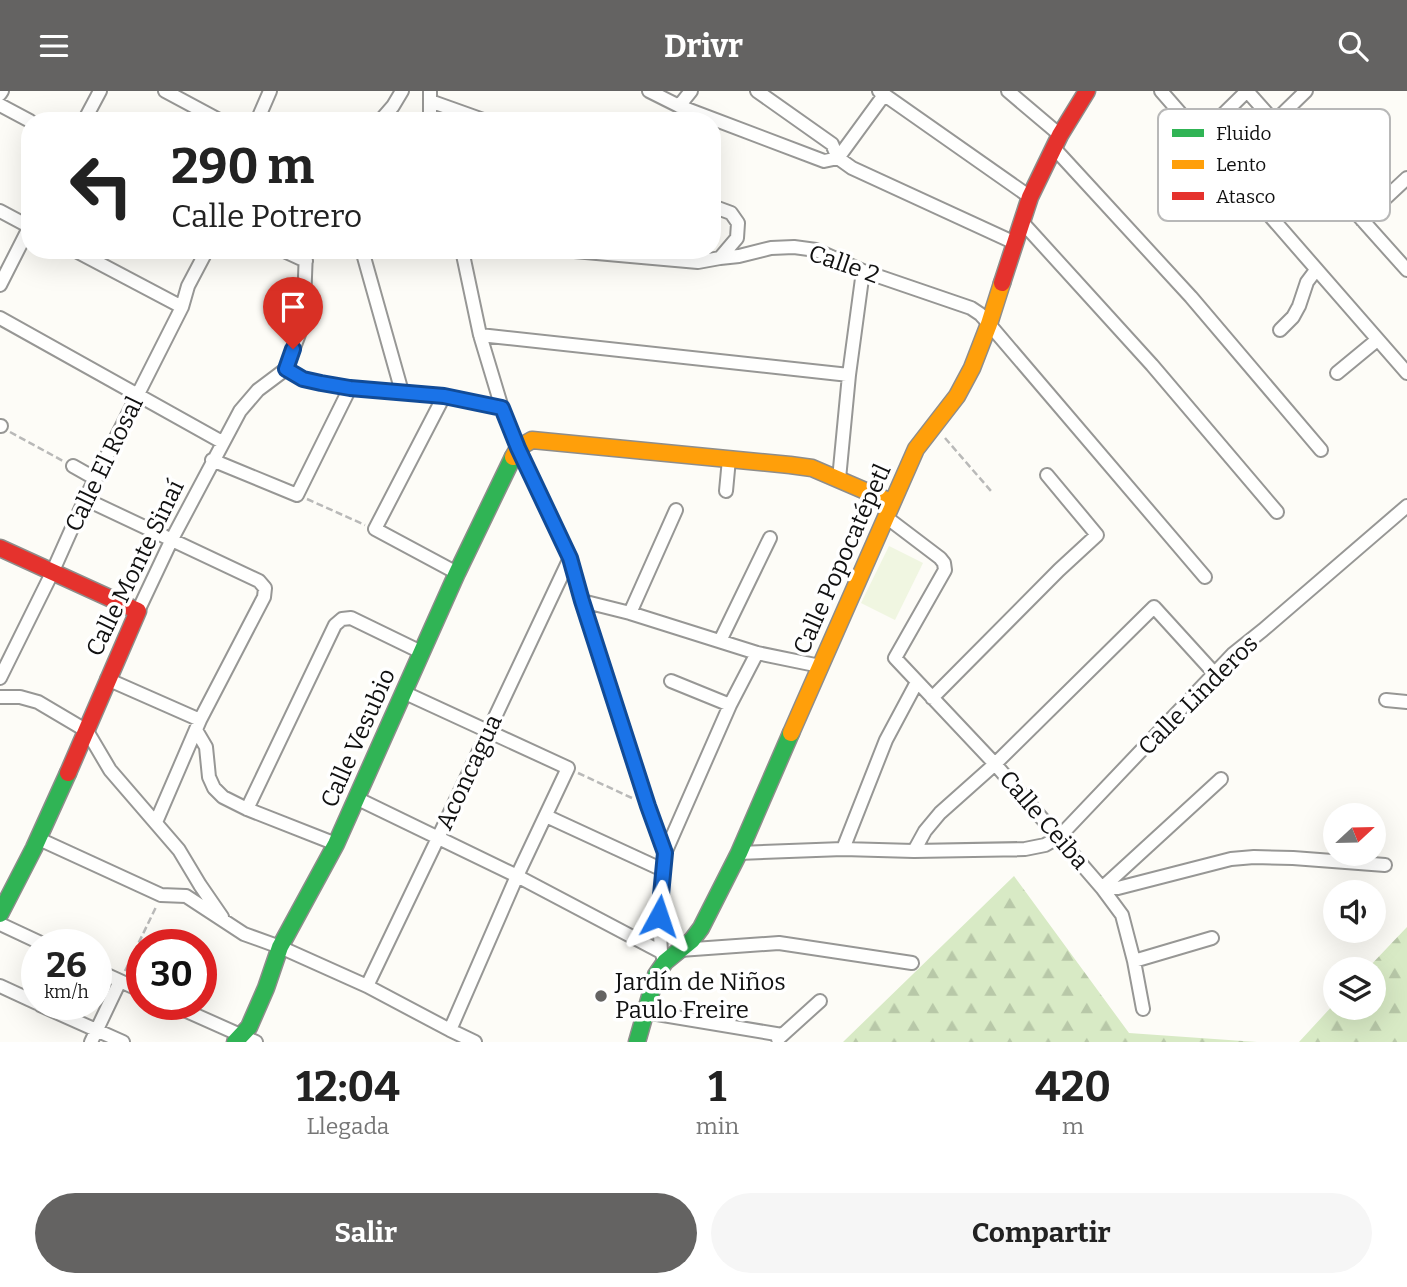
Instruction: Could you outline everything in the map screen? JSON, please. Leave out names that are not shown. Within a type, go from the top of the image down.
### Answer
[{"type":"street","points":[[89,112],[100,91]]},
{"type":"street","points":[[165,91],[204,112]]},
{"type":"street","points":[[261,112],[270,91]]},
{"type":"street","points":[[388,112],[402,91]]},
{"type":"street","points":[[649,91],[695,112]]},
{"type":"street","points":[[679,106],[691,91]]},
{"type":"street","points":[[757,91],[832,144],[838,158],[852,168],[1015,243]]},
{"type":"street","points":[[1008,91],[1057,141],[1321,450]]},
{"type":"street","points":[[1161,91],[1176,109]]},
{"type":"street","points":[[1229,109],[1247,91],[1263,109]]},
{"type":"street","points":[[1287,109],[1306,91]]},
{"type":"street","name":"Calle Popocatépetl","points":[[637,1042],[663,957],[680,950],[701,928],[739,853],[916,449],[957,396],[972,369],[1030,197],[1057,141],[1086,92]]},
{"type":"street","points":[[721,122],[824,161],[838,158],[881,93],[1030,197]]},
{"type":"street","points":[[430,96],[466,112]]},
{"type":"street","points":[[0,106],[21,116]]},
{"type":"street","points":[[1390,194],[1407,178]]},
{"type":"street","points":[[721,209],[731,213],[738,223],[737,238],[721,257]]},
{"type":"street","points":[[0,211],[21,222]]},
{"type":"street","points":[[1274,221],[1407,373]]},
{"type":"street","points":[[1363,221],[1407,270]]},
{"type":"street","points":[[1022,222],[1152,365],[1277,512]]},
{"type":"street","points":[[0,285],[21,244]]},
{"type":"street","name":"Calle 2","points":[[721,258],[771,248],[816,250],[863,271],[971,308],[989,324],[1205,577]]},
{"type":"street","points":[[91,259],[182,307]]},
{"type":"street","name":"Calle El Rosal","points":[[0,678],[85,499],[182,307],[188,286],[202,259]]},
{"type":"street","points":[[306,259],[301,329],[286,369],[303,379],[350,388],[444,396],[502,408]]},
{"type":"street","points":[[365,259],[402,392]]},
{"type":"street","points":[[464,259],[481,335],[502,408],[570,558],[665,853]]},
{"type":"street","name":"Calle 2","points":[[664,259],[698,262],[714,259]]},
{"type":"street","points":[[1280,330],[1293,317],[1307,282],[1317,270]]},
{"type":"street","points":[[839,479],[863,271]]},
{"type":"street","points":[[0,318],[222,442]]},
{"type":"street","points":[[481,335],[849,375]]},
{"type":"street","points":[[1337,373],[1377,340]]},
{"type":"street","name":"Calle Monte Sinaí","points":[[0,915],[39,839],[138,611],[212,460],[240,411],[258,390],[286,369]]},
{"type":"street","points":[[212,460],[297,495],[350,388]]},
{"type":"street","points":[[444,396],[374,529],[457,573]]},
{"type":"street","points":[[518,448],[532,440],[812,468],[839,479],[888,510]]},
{"type":"street","name":"Calle Vesubio","points":[[244,1040],[280,947],[336,844],[457,573],[518,448]]},
{"type":"street","points":[[726,491],[729,459]]},
{"type":"street","points":[[73,467],[96,479]]},
{"type":"street","points":[[932,698],[1097,535],[1047,475]]},
{"type":"street","points":[[85,499],[258,581],[265,588],[264,597],[198,725],[156,821]]},
{"type":"street","name":"Calle Linderos","points":[[1059,837],[1233,654],[1407,506]]},
{"type":"street","points":[[630,613],[676,510]]},
{"type":"street","name":"Calle Ceiba","points":[[888,510],[940,558],[945,570],[895,658],[995,764],[1122,915],[1143,1010]]},
{"type":"street","points":[[720,641],[770,538]]},
{"type":"street","points":[[0,548],[138,611]]},
{"type":"street","name":"Aconcagua","points":[[367,986],[570,558]]},
{"type":"street","points":[[582,601],[630,613],[757,653],[820,666]]},
{"type":"street","points":[[914,851],[925,831],[940,813],[995,764],[1154,607],[1215,674]]},
{"type":"street","points":[[247,809],[335,625],[342,619],[351,618],[421,652]]},
{"type":"street","points":[[663,957],[659,916],[665,853],[730,705],[757,653]]},
{"type":"street","points":[[107,679],[198,725],[206,747],[209,777],[214,788],[223,797],[336,844]]},
{"type":"street","points":[[671,681],[730,705]]},
{"type":"street","points":[[843,849],[886,740],[917,683]]},
{"type":"street","points":[[403,692],[568,768],[517,876],[450,1030]]},
{"type":"street","points":[[0,697],[20,697],[38,702],[87,731],[110,770],[179,850],[227,923]]},
{"type":"street","points":[[1386,700],[1407,702]]},
{"type":"street","points":[[1102,888],[1221,779]]},
{"type":"street","points":[[356,798],[517,876],[663,957]]},
{"type":"street","points":[[546,816],[663,870]]},
{"type":"street","points":[[739,853],[843,849],[1025,849],[1045,845],[1059,837]]},
{"type":"street","points":[[39,839],[161,895],[186,896],[244,934],[367,986],[475,1042]]},
{"type":"street","points":[[1102,888],[1118,888],[1231,859],[1293,857],[1323,860]]},
{"type":"street","points":[[186,896],[200,885]]},
{"type":"street","points":[[0,923],[21,933]]},
{"type":"street","points":[[1134,961],[1212,938]]},
{"type":"street","points":[[680,950],[779,943],[912,963]]},
{"type":"street","points":[[112,977],[126,984]]},
{"type":"street","points":[[93,1036],[120,981]]},
{"type":"street","points":[[0,986],[21,996]]},
{"type":"street","points":[[645,1012],[779,1039],[820,1001]]},
{"type":"street","points":[[66,1020],[93,1036],[123,1042]]},
{"type":"street","points":[[203,1020],[244,1040]]},
{"type":"path","points":[[934,425],[991,491]]},
{"type":"path","points":[[1,426],[73,467]]},
{"type":"path","points":[[297,495],[374,529]]},
{"type":"path","points":[[568,768],[648,806]]},
{"type":"path","points":[[120,981],[161,895]]},
{"type":"green space","points":[[889,546],[923,563],[895,620],[861,603]]},
{"type":"green space","points":[[1014,876],[1129,1033],[1257,1042],[843,1042]]},
{"type":"green space","points":[[1407,927],[1407,1042],[1299,1042],[1323,1016],[1323,1020],[1386,1020],[1386,957],[1378,957]]},
{"type":"traffic: fast","points":[[235,1042],[249,1027],[280,947],[336,844],[457,573],[513,457]]},
{"type":"traffic: fast","points":[[637,1042],[656,975],[665,962],[692,940],[701,928],[739,853],[791,733]]},
{"type":"traffic: fast","points":[[0,914],[68,773]]},
{"type":"traffic: slow","points":[[791,733],[916,449],[957,396],[972,368],[1002,283]]},
{"type":"traffic: slow","points":[[513,457],[518,448],[532,440],[790,465],[812,468],[891,502]]},
{"type":"traffic: jam","points":[[1002,283],[1030,197],[1060,135],[1087,91]]},
{"type":"traffic: jam","points":[[0,548],[138,611],[68,773]]},
{"type":"place","name":"Jardín de Niños Paulo Freire","points":[[601,996]]},
{"type":"route","points":[[293,349],[286,369],[303,379],[350,388],[444,396],[502,408],[570,558],[665,853],[659,916]]}]
